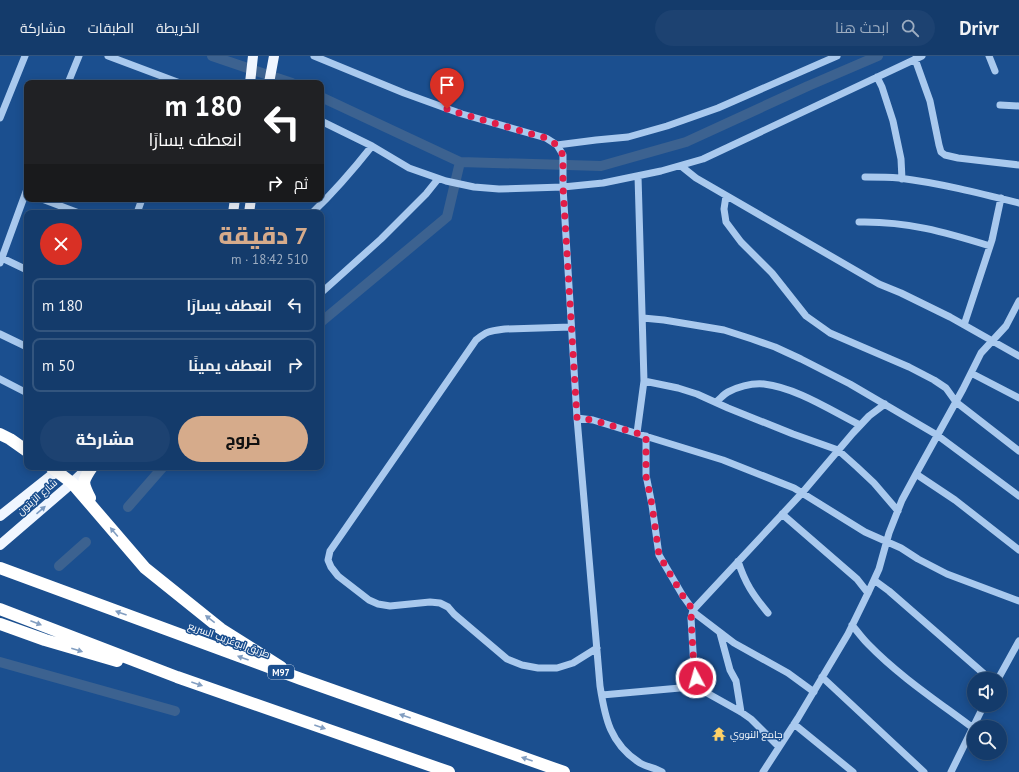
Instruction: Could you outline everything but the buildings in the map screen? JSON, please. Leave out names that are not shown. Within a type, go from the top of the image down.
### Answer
[{"type":"highway","points":[[5,436],[24,445]]},
{"type":"highway","points":[[5,436],[24,448]]},
{"type":"highway","points":[[59,470],[145,568],[222,628],[301,679]]},
{"type":"highway","points":[[89,470],[84,479],[84,485],[98,513]]},
{"type":"highway","name":"طريق ابوغريب السريع","points":[[0,568],[301,679],[564,772]]},
{"type":"highway","points":[[0,609],[177,677],[449,772]]},
{"type":"highway","points":[[0,624],[52,643],[177,677]]},
{"type":"main road","points":[[270,80],[274,56]]},
{"type":"main road","points":[[250,80],[253,60]]},
{"type":"main road","name":"شارع الزيتون","points":[[0,516],[55,470]]},
{"type":"main road","name":"شارع الزيتون","points":[[0,545],[87,470]]},
{"type":"street","points":[[0,118],[25,56]]},
{"type":"street","points":[[69,80],[79,56]]},
{"type":"street","points":[[108,56],[172,80]]},
{"type":"street","points":[[314,56],[404,93],[462,114],[546,138],[557,145],[563,155],[563,187],[577,418],[597,648],[605,714],[610,729],[628,754],[641,763],[663,772]]},
{"type":"street","points":[[557,145],[628,137],[667,126],[718,108],[837,56]]},
{"type":"street","points":[[989,56],[995,71]]},
{"type":"street","points":[[324,122],[372,146],[409,168],[453,183],[499,189],[563,187],[603,183],[681,166],[703,159],[919,58],[930,101],[938,145],[943,154],[958,158],[1019,165]]},
{"type":"street","points":[[877,77],[882,87],[893,121],[901,159],[902,179]]},
{"type":"street","points":[[1000,105],[1019,106]]},
{"type":"street","points":[[315,210],[328,199],[372,146]]},
{"type":"street","points":[[681,166],[696,178],[726,196],[872,280],[964,325],[1019,356]]},
{"type":"street","points":[[637,433],[644,381],[638,176]]},
{"type":"street","points":[[865,177],[902,179],[962,189],[1019,203]]},
{"type":"street","points":[[324,290],[426,194],[438,179]]},
{"type":"street","points":[[726,196],[724,209],[726,222],[741,242],[772,273],[806,316],[830,333],[909,367],[934,380],[946,388],[956,402],[1019,451]]},
{"type":"street","points":[[964,325],[990,246],[1001,198]]},
{"type":"street","points":[[24,200],[1,261],[24,269]]},
{"type":"street","points":[[50,202],[71,210]]},
{"type":"street","points":[[859,222],[918,226],[952,234],[990,246]]},
{"type":"street","points":[[763,772],[814,692],[852,625],[879,569],[889,533],[898,511],[916,474],[981,353],[1006,326],[1019,301]]},
{"type":"street","points":[[643,318],[724,330],[776,347],[826,371],[937,435],[1019,496]]},
{"type":"street","points":[[571,327],[495,330],[485,333],[476,340],[330,551],[328,560],[338,576],[369,600],[378,604],[390,606],[430,602],[440,603],[448,607],[454,614],[507,659],[522,665],[538,668],[557,668],[573,662],[597,648]]},
{"type":"street","points":[[0,334],[24,346]]},
{"type":"street","points":[[971,374],[1019,398]]},
{"type":"street","points":[[0,379],[24,391]]},
{"type":"street","points":[[644,381],[678,388],[697,394],[808,440],[838,450],[863,472],[898,511]]},
{"type":"street","points":[[716,402],[727,393],[742,387],[754,384],[763,384],[785,389],[804,396],[860,425]]},
{"type":"street","points":[[779,747],[751,719],[707,693],[698,684],[694,668],[691,618],[693,610],[802,493],[860,425],[885,404]]},
{"type":"street","points":[[577,418],[593,420],[722,460],[794,488],[865,532],[901,548],[918,559],[947,574],[1019,601]]},
{"type":"street","points":[[646,436],[646,476],[652,505],[659,555],[683,596],[696,614],[720,633],[734,643],[788,673],[814,692]]},
{"type":"street","points":[[916,474],[955,500],[1019,550]]},
{"type":"street","points":[[782,514],[857,579],[868,593]]},
{"type":"street","points":[[738,561],[747,583],[755,597],[768,613]]},
{"type":"street","points":[[874,580],[889,591],[982,672]]},
{"type":"street","points":[[852,625],[867,643],[889,664],[967,724]]},
{"type":"street","points":[[720,633],[730,670],[736,681],[741,712]]},
{"type":"street","points":[[1002,672],[1019,641]]},
{"type":"street","points":[[822,677],[924,772]]},
{"type":"street","points":[[602,695],[680,688],[698,684]]},
{"type":"street","points":[[794,724],[853,772]]},
{"type":"street","points":[[951,772],[967,740]]},
{"type":"waterway","points":[[212,56],[283,80]]},
{"type":"waterway","points":[[324,98],[460,162],[601,166],[686,142],[808,86],[878,56]]},
{"type":"waterway","points":[[324,320],[447,217],[460,162]]},
{"type":"waterway","points":[[128,507],[160,470]]},
{"type":"waterway","points":[[59,566],[86,542]]},
{"type":"waterway","points":[[0,662],[175,711]]},
{"type":"place","name":"جامع النووي","points":[[719,734]]},
{"type":"route","points":[[447,109],[546,138],[557,145],[563,155],[563,187],[577,418],[593,420],[646,436],[646,476],[652,505],[659,555],[693,610],[691,618],[696,678]]}]
